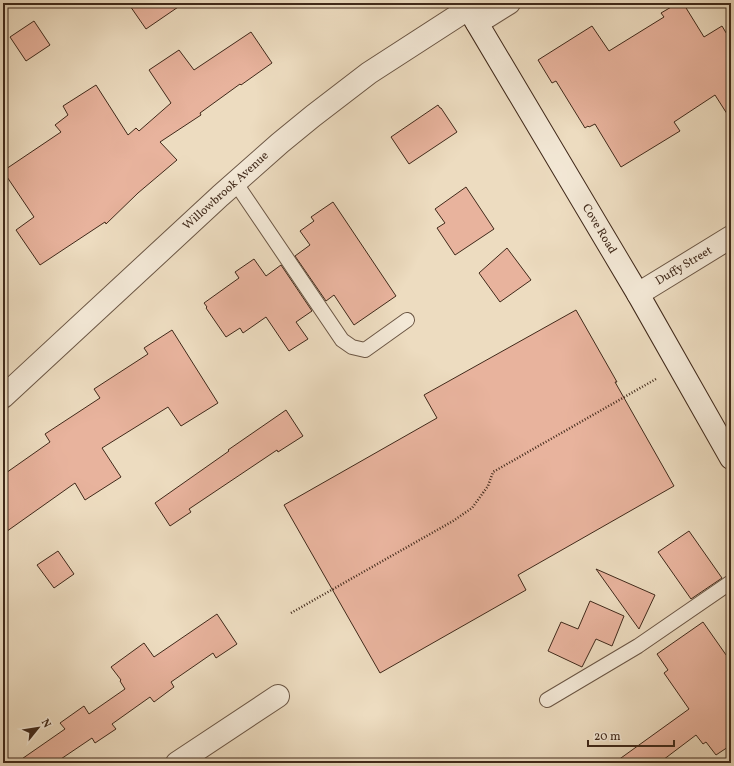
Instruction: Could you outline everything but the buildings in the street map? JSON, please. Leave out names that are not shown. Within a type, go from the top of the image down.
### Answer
[{"type":"street","name":"Willowbrook Avenue","points":[[3,397],[236,182],[313,116],[369,73],[470,12],[509,3]]},
{"type":"street","name":"Cove Road","points":[[470,12],[638,294],[731,458]]},
{"type":"street","name":"Duffy Street","points":[[638,294],[731,237]]},
{"type":"street","points":[[177,763],[278,696]]},
{"type":"lane","points":[[236,182],[342,340],[352,348],[365,350],[407,320]]},
{"type":"lane","points":[[547,700],[638,646],[731,582]]},
{"type":"path","points":[[291,613],[453,521],[472,508],[488,486],[493,472],[679,366]]}]
